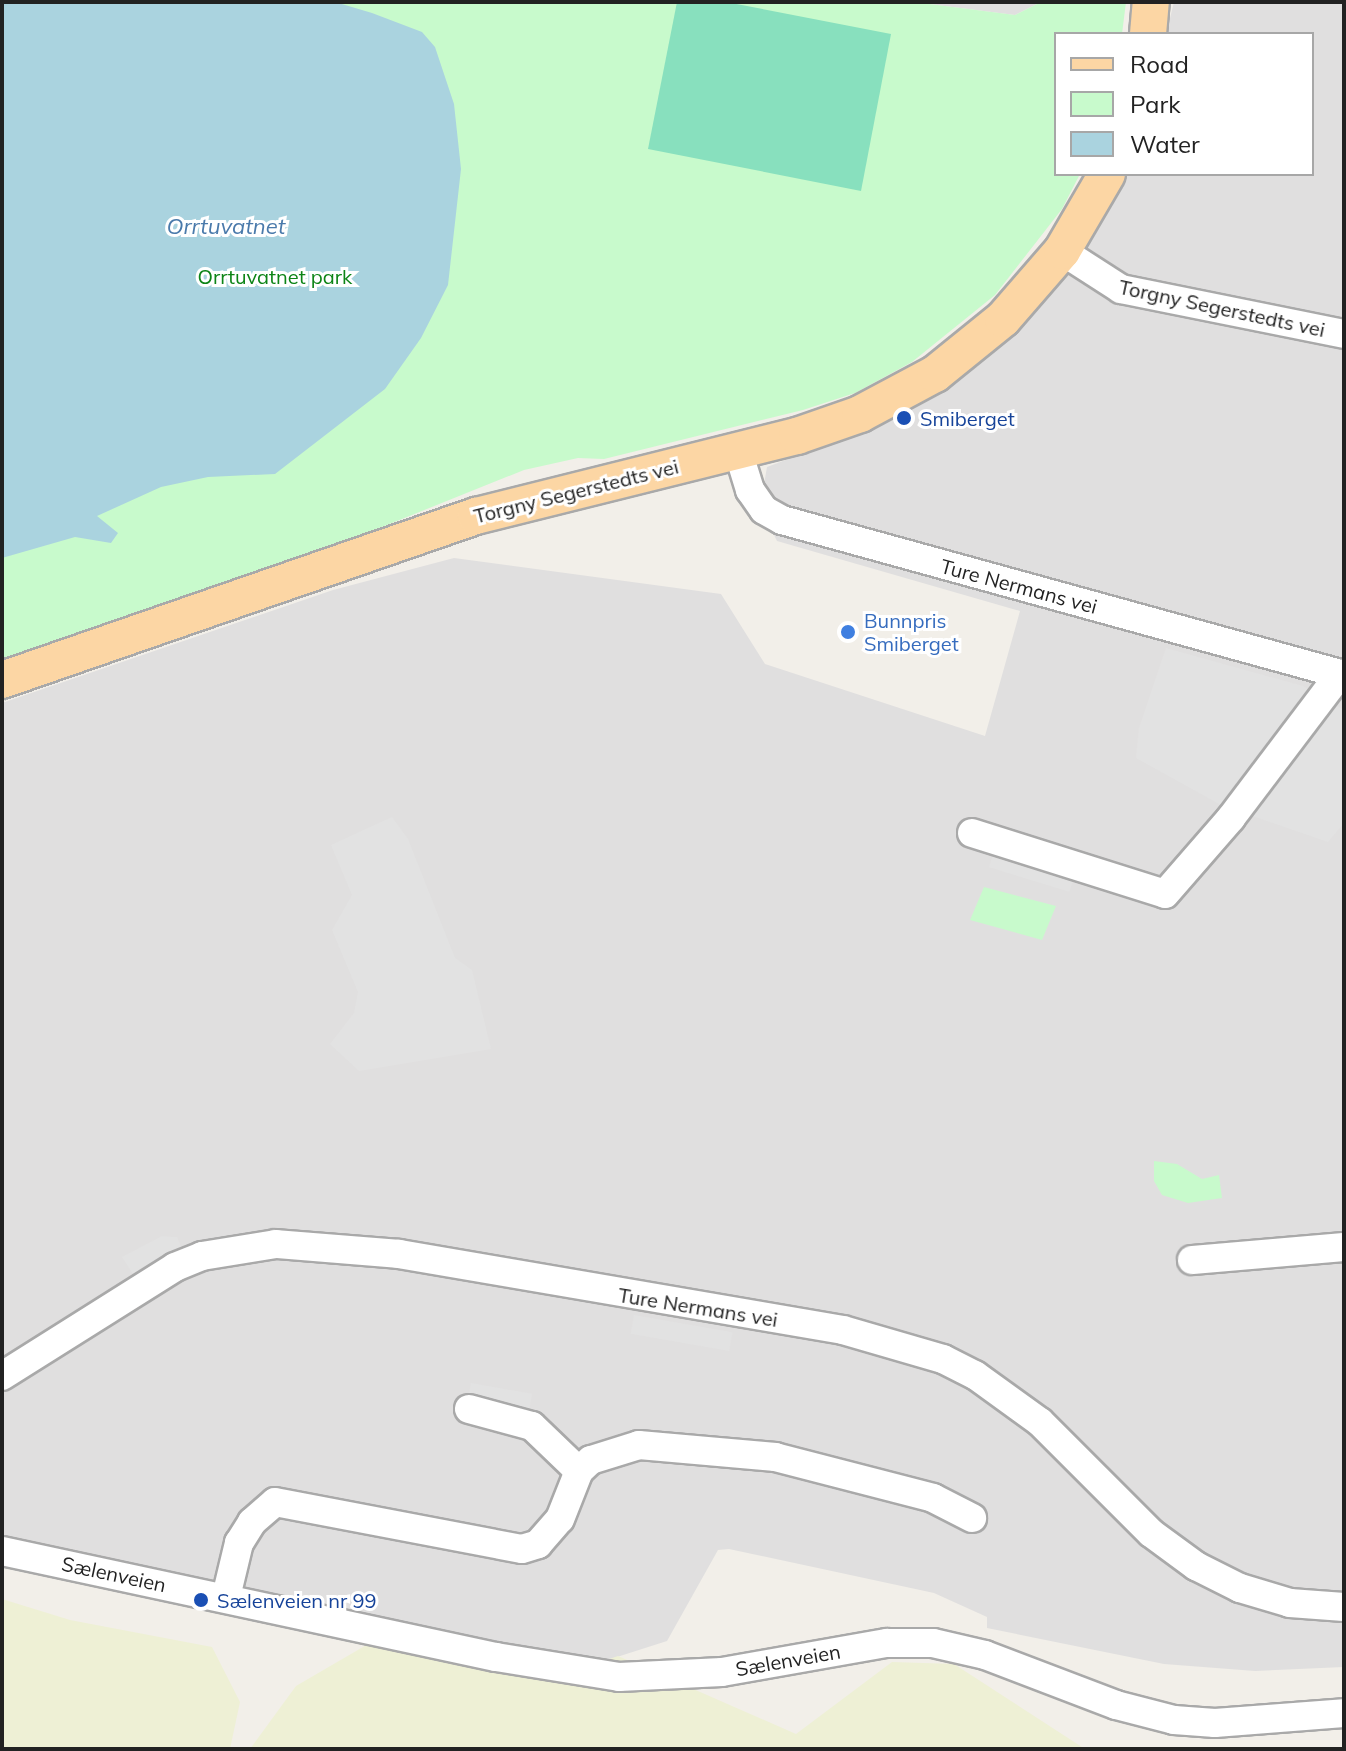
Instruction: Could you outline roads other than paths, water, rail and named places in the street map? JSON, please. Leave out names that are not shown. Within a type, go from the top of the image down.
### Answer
[{"type":"main road","points":[[1148,32],[1151,2]]},
{"type":"main road","name":"Torgny Segerstedts vei","points":[[2,680],[476,516],[829,426],[935,374],[1003,319],[1062,251],[1106,176]]},
{"type":"street","name":"Torgny Segerstedts vei","points":[[1062,251],[1121,289],[1344,334]]},
{"type":"street","name":"Ture Nermans vei","points":[[738,451],[750,490],[764,510],[782,520],[1342,675],[1231,818],[1165,894],[972,833]]},
{"type":"street","name":"Ture Nermans vei","points":[[2,1376],[175,1267],[202,1256],[276,1244],[399,1254],[870,1336],[943,1359],[999,1390],[1040,1422],[1151,1533],[1196,1566],[1240,1588],[1290,1603],[1344,1607]]},
{"type":"street","points":[[1192,1260],[1344,1247]]},
{"type":"street","points":[[469,1409],[532,1426],[579,1471]]},
{"type":"street","points":[[226,1597],[239,1543],[252,1522],[275,1502],[522,1549],[538,1544],[560,1519],[579,1471],[611,1450],[639,1445],[753,1453],[933,1498],[972,1518]]},
{"type":"street","name":"Sælenveien","points":[[2,1551],[496,1657],[619,1677],[711,1674],[887,1643],[933,1643],[985,1655],[1116,1705],[1174,1720],[1215,1723],[1344,1713]]},
{"type":"water","name":"Orrtuvatnet","points":[[2,2],[335,2],[372,13],[422,32],[435,47],[454,104],[461,169],[448,285],[421,338],[385,389],[275,474],[208,477],[161,487],[97,516],[118,533],[111,543],[75,537],[2,558]]},
{"type":"place","name":"Smiberget","points":[[904,418]]},
{"type":"place","name":"Bunnpris Smiberget","points":[[848,632]]},
{"type":"place","name":"Sælenveien nr 99","points":[[201,1600]]},
{"type":"park label","name":"Orrtuvatnet park","points":[[275,276]]}]
